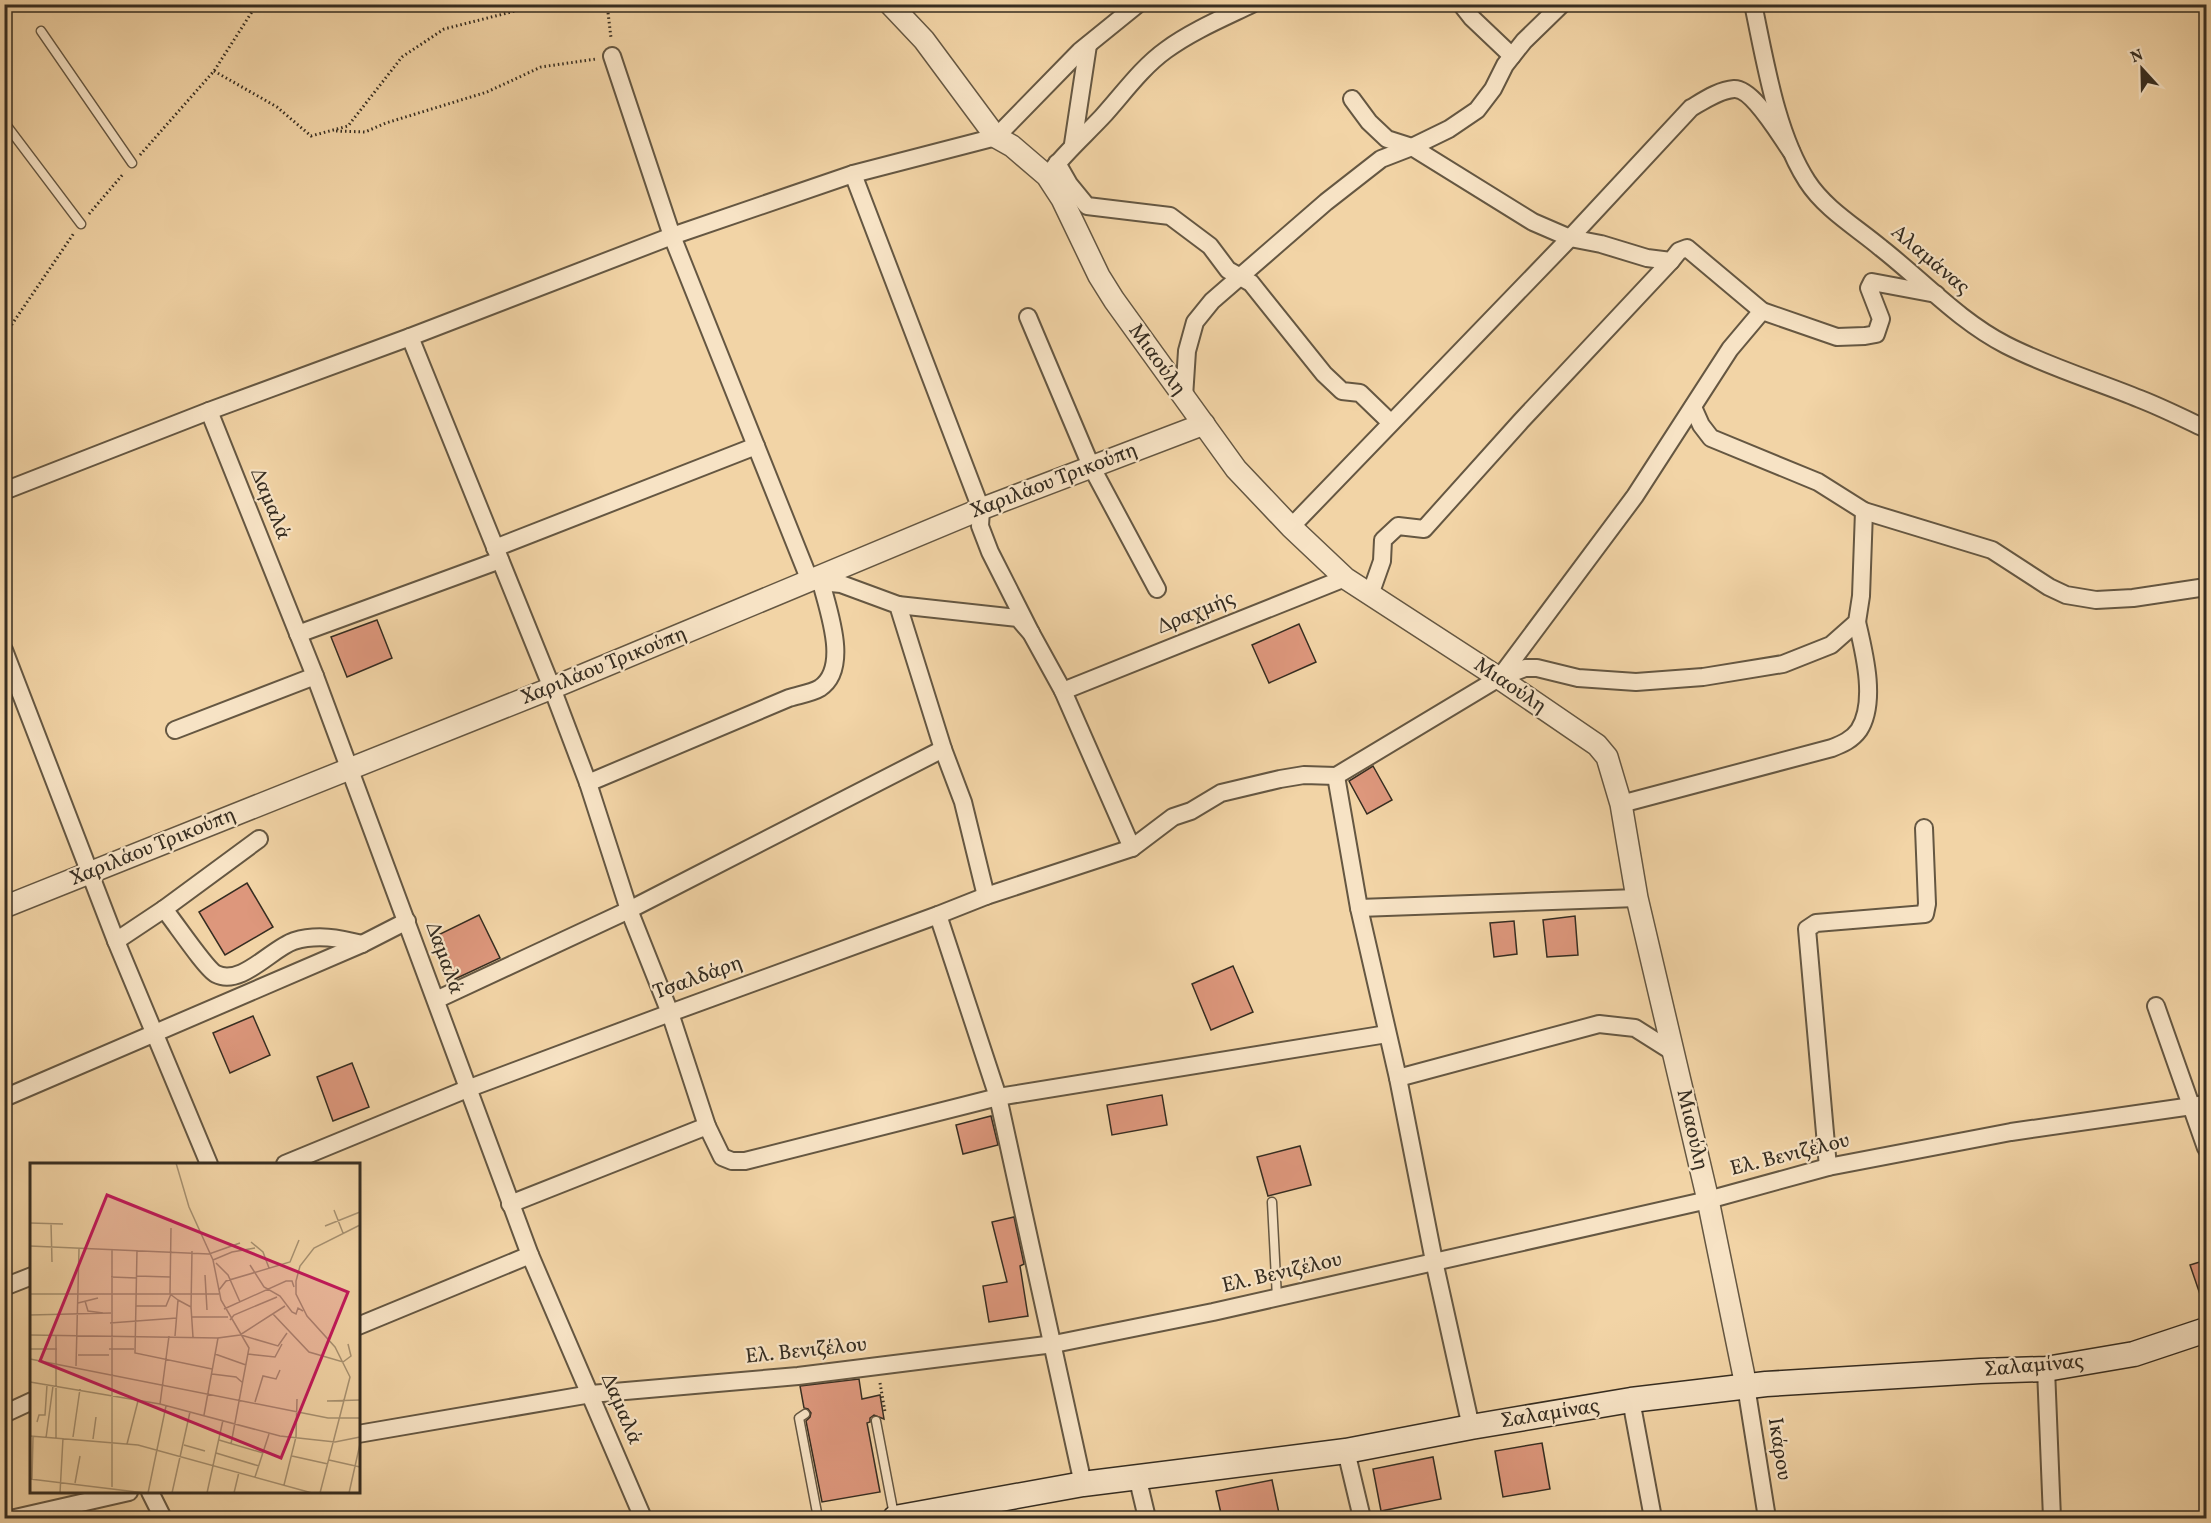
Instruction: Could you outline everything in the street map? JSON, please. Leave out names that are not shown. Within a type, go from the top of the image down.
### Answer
[{"type":"main road","name":"Σαλαμίνας","points":[[898,1518],[1083,1484],[1346,1451],[1631,1400],[1746,1386],[2046,1369],[2134,1354],[2206,1330]]},
{"type":"street","name":"Μιαούλη","points":[[891,4],[924,40],[996,137],[1052,170],[1062,199],[1099,276],[1236,470],[1345,578],[1499,678],[1597,745],[1607,757],[1621,804],[1637,898],[1708,1200],[1746,1386]]},
{"type":"street","points":[[4,491],[672,236],[853,174],[996,137],[1088,45],[1138,4]]},
{"type":"street","points":[[1252,4],[1199,30],[1166,50],[1134,79],[1101,118],[1073,144],[1052,170],[1069,184],[1088,206],[1170,216],[1210,246],[1228,270],[1251,283],[1324,374],[1342,391],[1360,393],[1390,422]]},
{"type":"street","points":[[1461,4],[1472,18],[1512,56]]},
{"type":"street","points":[[1184,397],[1187,351],[1195,322],[1212,301],[1326,202],[1381,159],[1449,129],[1477,110],[1493,89],[1504,65],[1524,41],[1562,4]]},
{"type":"street","name":"Αλαμάνας","points":[[1753,4],[1768,77],[1791,151],[1808,182],[1829,207],[1961,316],[2005,345],[2074,375],[2141,399],[2206,429]]},
{"type":"street","points":[[1073,144],[1088,45]]},
{"type":"street","points":[[588,783],[789,698],[820,688],[834,672],[836,657],[816,582],[756,446],[672,236],[612,56]]},
{"type":"street","points":[[1291,527],[1570,238],[1691,108],[1711,97],[1734,89],[1745,92],[1758,105],[1791,151]]},
{"type":"street","points":[[1352,99],[1369,122],[1387,139],[1412,147],[1533,222],[1570,238],[1601,244],[1647,258],[1671,261]]},
{"type":"street","points":[[853,174],[981,509],[980,526],[990,552],[1063,691],[1132,848]]},
{"type":"street","points":[[1370,595],[1382,561],[1383,540],[1398,526],[1424,529],[1679,251],[1687,248],[1762,311],[1837,337],[1876,334],[1881,319],[1869,288],[1872,282],[1936,294]]},
{"type":"street","points":[[1499,678],[1635,496],[1730,349],[1762,311]]},
{"type":"street","points":[[1028,317],[1091,466],[1157,589]]},
{"type":"street","points":[[410,337],[552,688],[588,783],[629,910],[670,1012],[707,1125],[722,1157],[732,1161],[745,1161],[998,1097],[1388,1034]]},
{"type":"street","points":[[1693,407],[1701,425],[1711,438],[1818,482],[1863,511],[1992,550],[2049,587],[2066,595],[2096,600],[2133,598],[2206,587]]},
{"type":"street","name":"Δαμαλά","points":[[209,411],[315,676],[510,1204],[643,1518]]},
{"type":"street","name":"Χαριλάου Τρικούπη","points":[[4,907],[816,582],[981,509],[1204,423]]},
{"type":"street","points":[[298,634],[756,446]]},
{"type":"street","points":[[1621,804],[1832,748],[1847,742],[1860,729],[1869,698],[1866,662],[1857,622],[1861,596],[1863,511]]},
{"type":"street","name":"Δραχμής","points":[[1063,691],[1345,578]]},
{"type":"street","points":[[816,582],[841,584],[898,605],[1018,618],[1031,633]]},
{"type":"street","points":[[898,605],[942,749],[963,802],[986,896]]},
{"type":"street","points":[[1471,1427],[1434,1261],[1398,1078],[1359,908],[1336,776],[1499,678],[1525,668],[1537,668],[1578,678],[1636,682],[1703,677],[1783,664],[1831,645],[1857,622]]},
{"type":"street","points":[[4,650],[153,1035],[209,1163]]},
{"type":"street","points":[[175,730],[315,676]]},
{"type":"street","points":[[436,1000],[629,910],[942,749]]},
{"type":"street","name":"Τσαλδάρη","points":[[287,1163],[467,1089],[670,1012],[986,896],[1132,848],[1173,817],[1191,811],[1221,794],[1304,775],[1336,776]]},
{"type":"street","points":[[1828,1167],[1807,929],[1816,923],[1925,914],[1927,904],[1924,828]]},
{"type":"street","points":[[116,941],[164,909],[259,839]]},
{"type":"street","points":[[1359,908],[1637,898]]},
{"type":"street","points":[[164,909],[202,960],[216,974],[232,976],[250,970],[279,948],[294,941],[312,938],[340,938],[362,944]]},
{"type":"street","points":[[938,915],[998,1097],[1083,1484]]},
{"type":"street","points":[[4,1098],[362,944],[406,921]]},
{"type":"street","points":[[2157,1006],[2200,1106],[2206,1148]]},
{"type":"street","points":[[1398,1078],[1599,1024],[1635,1028],[1673,1052]]},
{"type":"street","name":"Ελ. Βενιζέλου","points":[[360,1434],[591,1394],[798,1376],[1054,1344],[1277,1298],[1708,1200],[1828,1167],[2011,1132],[2200,1106]]},
{"type":"street","points":[[510,1204],[707,1125]]},
{"type":"street","points":[[360,1325],[530,1255]]},
{"type":"street","points":[[4,1287],[30,1277]]},
{"type":"street","points":[[2046,1369],[2052,1518]]},
{"type":"street","name":"Ικάρου","points":[[1746,1386],[1767,1518]]},
{"type":"street","points":[[1631,1400],[1653,1518]]},
{"type":"street","points":[[4,1414],[30,1402]]},
{"type":"street","points":[[1346,1451],[1362,1518]]},
{"type":"street","points":[[1137,1476],[1147,1518]]},
{"type":"street","points":[[15,1518],[121,1493]]},
{"type":"street","points":[[151,1493],[163,1518]]},
{"type":"lane","points":[[41,31],[132,163]]},
{"type":"lane","points":[[4,122],[81,224]]},
{"type":"lane","points":[[1272,1202],[1277,1298]]},
{"type":"lane","points":[[805,1414],[799,1418],[818,1518]]},
{"type":"lane","points":[[876,1421],[898,1518]]},
{"type":"path","points":[[214,71],[277,106],[311,136],[348,126],[402,57],[444,29],[543,4]]},
{"type":"path","points":[[332,130],[365,132],[386,123],[487,92],[541,67],[612,56],[607,4]]},
{"type":"building","points":[[377,620],[392,658],[347,677],[331,637]]},
{"type":"building","points":[[1299,624],[1316,662],[1269,683],[1252,645]]},
{"type":"building","points":[[1373,766],[1392,800],[1367,814],[1349,781]]},
{"type":"building","points":[[247,883],[273,927],[225,955],[199,912]]},
{"type":"building","points":[[479,915],[500,958],[455,979],[434,937]]},
{"type":"building","points":[[1575,916],[1578,955],[1547,957],[1543,920]]},
{"type":"building","points":[[1514,921],[1517,954],[1494,957],[1490,923]]},
{"type":"building","points":[[1233,966],[1253,1012],[1211,1030],[1192,984]]},
{"type":"building","points":[[253,1016],[270,1055],[230,1073],[213,1033]]},
{"type":"building","points":[[352,1063],[369,1107],[333,1121],[317,1077]]},
{"type":"building","points":[[1162,1095],[1167,1125],[1112,1135],[1107,1105]]},
{"type":"building","points":[[991,1116],[998,1145],[963,1154],[956,1125]]},
{"type":"building","points":[[1300,1146],[1311,1185],[1268,1196],[1257,1157]]},
{"type":"building","points":[[1014,1217],[1024,1264],[1020,1266],[1028,1316],[989,1322],[983,1286],[1007,1282],[992,1222]]},
{"type":"building","points":[[2206,1260],[2206,1306],[2204,1306],[2190,1265]]},
{"type":"building","points":[[859,1379],[862,1399],[880,1395],[884,1419],[874,1415],[867,1423],[880,1492],[822,1502],[806,1421],[811,1413],[804,1408],[800,1386]]},
{"type":"building","points":[[1542,1443],[1550,1489],[1503,1497],[1495,1451]]},
{"type":"building","points":[[1433,1457],[1441,1499],[1381,1511],[1373,1469]]},
{"type":"building","points":[[1272,1480],[1280,1518],[1222,1518],[1216,1491]]}]
